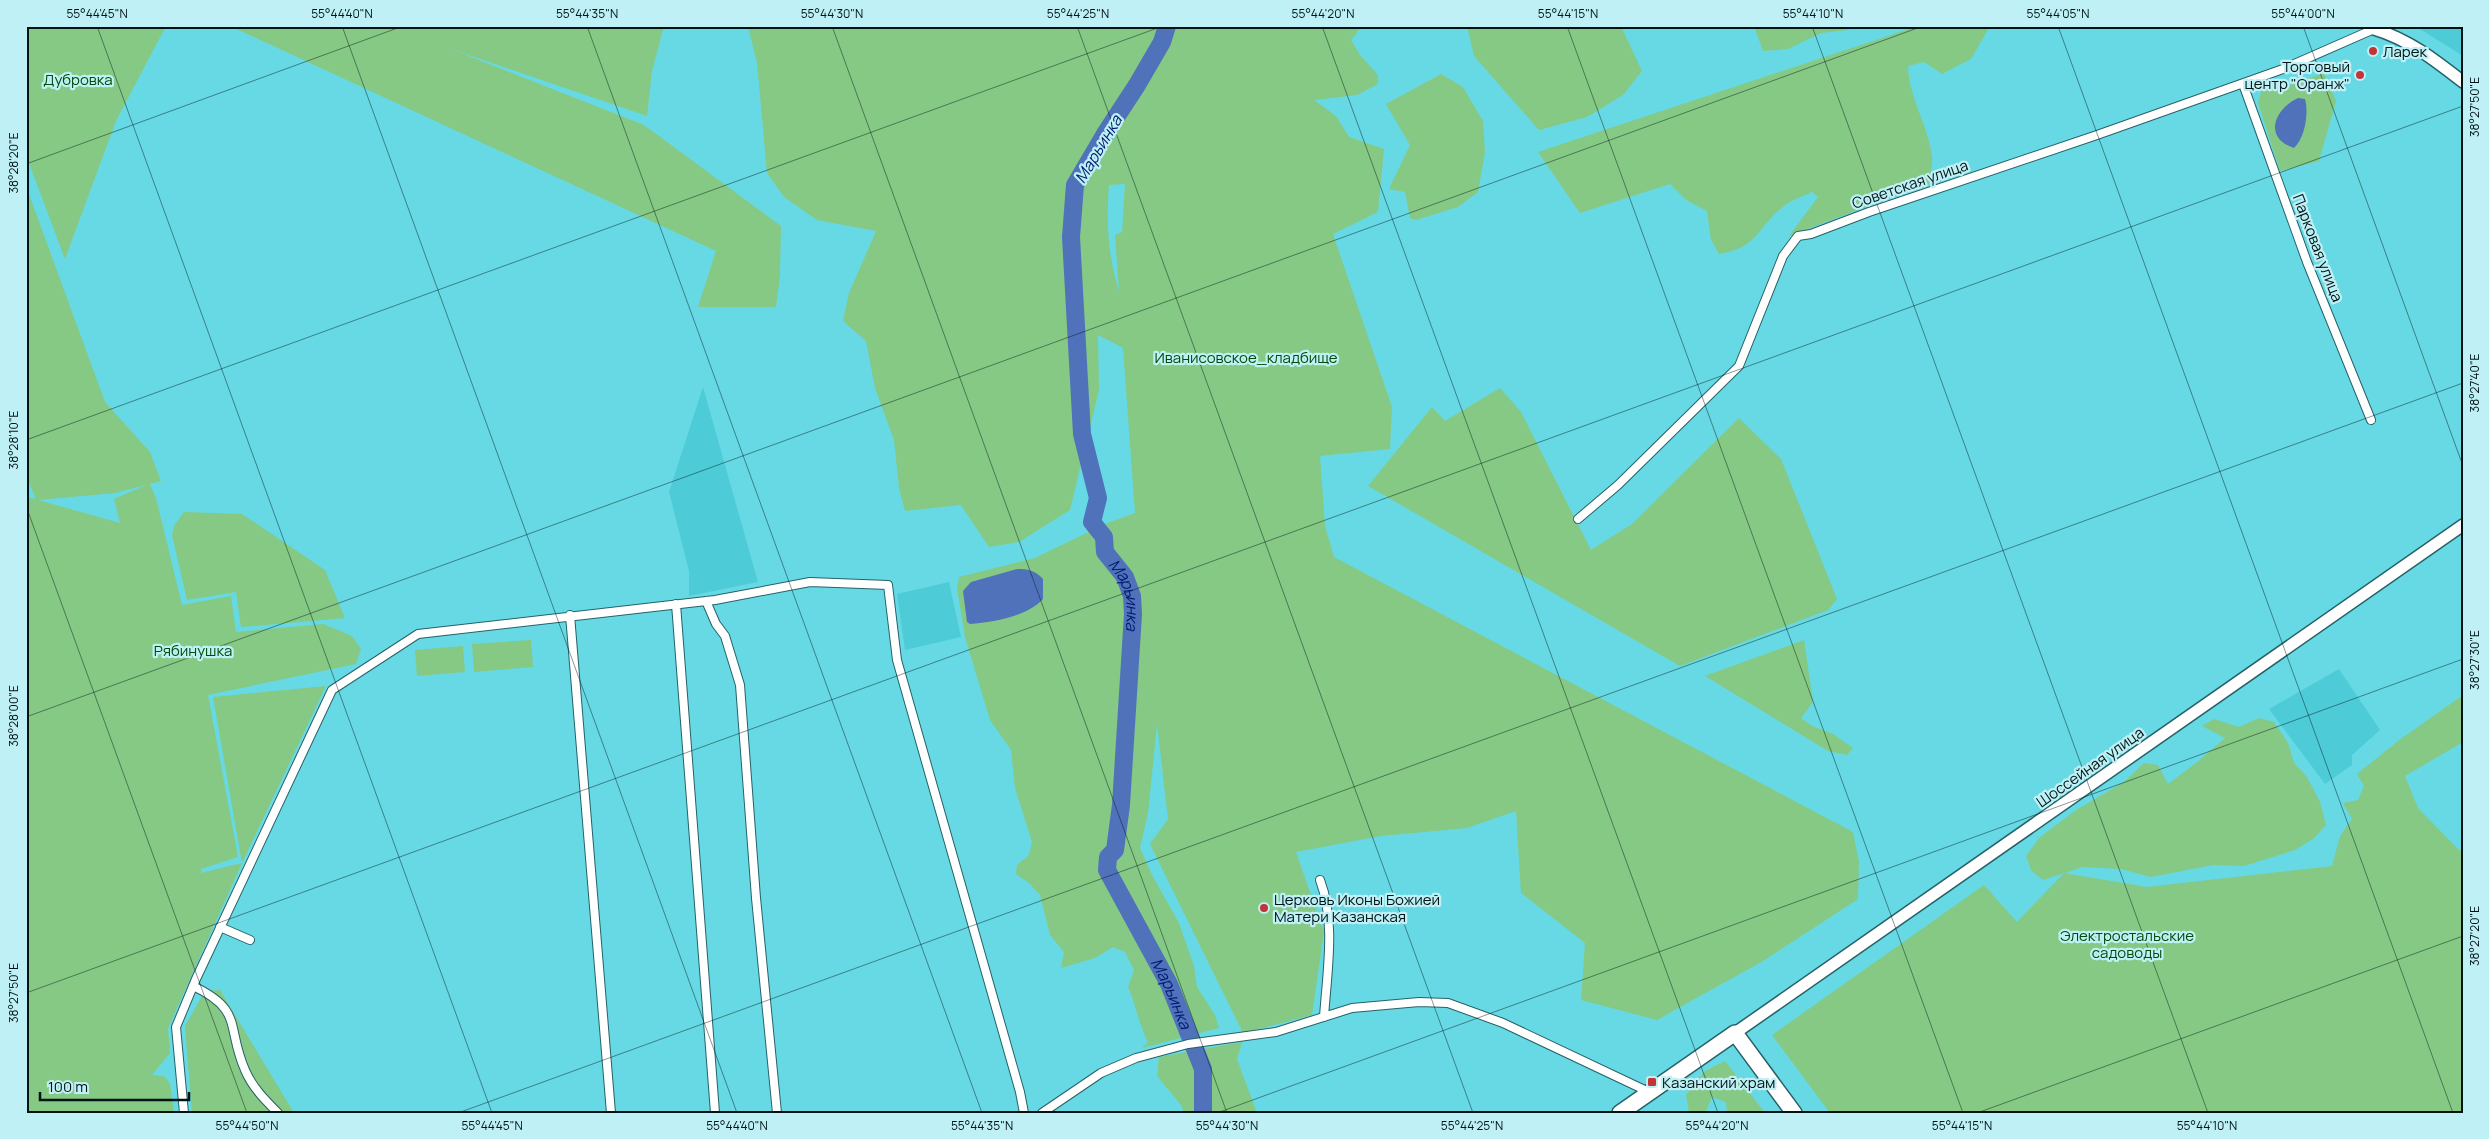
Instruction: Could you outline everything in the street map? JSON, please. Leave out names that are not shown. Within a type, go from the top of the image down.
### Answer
[{"type":"highway","points":[[1620,1113],[1735,1033],[1794,1113]]},
{"type":"street","points":[[2374,29],[2396,36],[2412,45],[2463,82]]},
{"type":"street","name":"Советская улица","points":[[1578,518],[1618,485],[1739,366],[1783,256],[1798,236],[1811,234],[1869,212],[2283,70],[2374,29]]},
{"type":"street","name":"Парковая улица","points":[[2243,84],[2307,262],[2371,420]]},
{"type":"street","name":"Шоссейная улица","points":[[1735,1033],[2463,526]]},
{"type":"street","points":[[184,1113],[176,1027],[220,927],[332,690],[418,634],[570,615],[706,601],[810,582],[888,585],[897,660],[1024,1113]]},
{"type":"street","points":[[706,601],[716,624],[725,636],[740,685],[759,937],[777,1113]]},
{"type":"street","points":[[676,604],[715,1113]]},
{"type":"street","points":[[570,615],[611,1113]]},
{"type":"street","points":[[1320,880],[1324,889],[1329,931],[1324,1017]]},
{"type":"street","points":[[220,927],[250,938]]},
{"type":"street","points":[[193,986],[219,1000],[229,1012],[245,1070],[258,1092],[278,1113]]},
{"type":"street","points":[[1042,1113],[1101,1073],[1136,1058],[1198,1042],[1276,1032],[1352,1008],[1386,1003],[1448,1003],[1503,1023],[1649,1092]]},
{"type":"shaded area","points":[[2415,26],[2463,26],[2463,56]]},
{"type":"shaded area","points":[[2298,98],[2305,99],[2306,118],[2301,138],[2294,148],[2278,138],[2275,131],[2275,123],[2283,109]]},
{"type":"shaded area","points":[[703,387],[758,582],[689,596],[689,571],[669,492]]},
{"type":"shaded area","points":[[1017,569],[1031,571],[1043,579],[1043,599],[1028,610],[1009,618],[970,624],[967,622],[963,591],[971,582]]},
{"type":"shaded area","points":[[949,582],[961,637],[905,650],[897,594]]},
{"type":"shaded area","points":[[2339,669],[2380,730],[2352,755],[2352,765],[2325,784],[2269,709]]},
{"type":"green space","name":"Дубровка","points":[[26,26],[166,26],[116,121],[65,259],[26,155]]},
{"type":"green space","points":[[230,26],[664,26],[652,71],[647,116],[451,49],[644,125],[781,226],[780,275],[776,307],[698,307],[716,251]]},
{"type":"green space","name":"Иванисовское_кладбище","points":[[748,26],[1362,26],[1351,40],[1360,55],[1378,75],[1378,84],[1357,95],[1314,100],[1336,116],[1349,137],[1384,149],[1378,212],[1333,234],[1392,407],[1390,449],[1320,456],[1325,526],[1334,557],[1853,832],[1859,862],[1858,899],[1763,961],[1657,1020],[1581,1000],[1585,943],[1521,893],[1516,811],[1467,828],[1381,836],[1296,852],[1324,932],[1312,1015],[1243,1033],[1150,844],[1168,819],[1157,724],[1148,813],[1140,848],[1152,875],[1179,923],[1194,966],[1197,987],[1215,1015],[1219,1028],[1142,1048],[1148,1042],[1128,987],[1134,970],[1125,952],[1113,947],[1095,958],[1061,968],[1064,952],[1050,935],[1040,895],[1029,883],[1016,874],[1017,865],[1029,855],[1032,842],[1015,788],[1011,750],[990,720],[965,637],[957,588],[959,577],[1035,558],[1105,524],[1135,513],[1123,348],[1098,335],[1099,390],[1070,510],[1019,542],[989,547],[961,505],[905,511],[899,488],[894,440],[875,388],[866,341],[843,321],[849,293],[876,231],[817,220],[784,197],[767,173],[757,63]],"holes":[[[1125,184],[1122,232],[1115,235],[1119,291],[1112,265],[1109,238],[1109,185]]]},
{"type":"green space","points":[[1467,26],[1621,26],[1642,71],[1623,95],[1587,117],[1539,130],[1474,56]]},
{"type":"green space","points":[[1754,26],[1858,26],[1848,30],[1821,33],[1788,49],[1763,51]]},
{"type":"green space","points":[[1918,26],[1990,26],[1971,59],[1942,74],[1924,62],[1908,66],[1909,78],[1927,133],[1932,156],[1929,183],[1789,236],[1818,197],[1812,192],[1787,204],[1777,212],[1751,241],[1733,251],[1719,254],[1711,240],[1707,211],[1686,200],[1670,184],[1580,213],[1538,152]]},
{"type":"green space","points":[[2324,73],[2336,101],[2319,161],[2280,171],[2258,103],[2262,89],[2285,87]]},
{"type":"green space","points":[[1441,74],[1463,87],[1483,121],[1485,152],[1478,192],[1458,207],[1416,220],[1410,218],[1405,192],[1389,189],[1410,145],[1386,104]]},
{"type":"green space","name":"Рябинушка","points":[[26,186],[105,402],[150,452],[161,481],[150,484],[156,498],[182,605],[231,596],[236,632],[323,624],[352,636],[361,649],[356,664],[208,695],[238,857],[201,869],[201,873],[242,863],[168,1028],[170,1053],[152,1075],[164,1076],[170,1084],[174,1113],[26,1113],[26,497],[36,499],[26,476]],"holes":[[[146,485],[114,499],[120,523],[38,500],[115,493]]]},
{"type":"green space","points":[[1500,388],[1521,412],[1591,550],[1632,524],[1739,418],[1781,459],[1837,599],[1828,610],[1680,666],[1368,486],[1432,407],[1445,421]]},
{"type":"green space","points":[[184,512],[242,514],[325,570],[345,618],[241,627],[236,592],[187,600],[172,535],[174,526]]},
{"type":"green space","points":[[531,640],[533,667],[474,672],[472,644]]},
{"type":"green space","points":[[1804,640],[1813,702],[1801,718],[1812,726],[1833,734],[1853,748],[1847,755],[1828,751],[1705,676]]},
{"type":"green space","points":[[463,646],[465,672],[417,676],[415,650]]},
{"type":"green space","points":[[326,686],[242,863],[213,697]]},
{"type":"green space","name":"Электростальские садоводы","points":[[2463,695],[2463,742],[2405,776],[2418,808],[2459,850],[2463,849],[2463,1113],[1830,1113],[1772,1035],[1984,885],[2017,922],[2064,873],[2147,887],[2332,866],[2340,836],[2352,819],[2343,803],[2358,800],[2364,786],[2357,774],[2398,741]]},
{"type":"green space","points":[[2259,718],[2274,722],[2288,743],[2294,763],[2307,777],[2320,802],[2326,825],[2313,839],[2295,850],[2244,866],[2213,865],[2151,877],[2121,869],[2083,867],[2043,880],[2031,870],[2026,856],[2040,837],[2076,810],[2124,782],[2144,763],[2158,765],[2168,784],[2225,738],[2202,726],[2214,719],[2239,727]]},
{"type":"green space","points":[[220,990],[294,1113],[192,1113],[185,1026],[205,991]]},
{"type":"green space","points":[[1242,1042],[1237,1059],[1257,1113],[1184,1113],[1181,1105],[1157,1076],[1159,1057]]},
{"type":"green space","points":[[1725,1061],[1765,1113],[1727,1113],[1726,1102],[1712,1097],[1706,1111],[1689,1112],[1686,1095],[1705,1071]]},
{"type":"waterway","name":"Марьинка","points":[[1167,26],[1162,42],[1075,185],[1071,237],[1082,434],[1098,498],[1092,522],[1104,537],[1105,552],[1125,577],[1132,596],[1133,614],[1121,805],[1115,850],[1108,857],[1107,870],[1169,984],[1203,1069],[1203,1113]]},
{"type":"place","name":"Ларек","points":[[2373,51]]},
{"type":"place","name":"Торговый центр \"Оранж\"","points":[[2360,75]]},
{"type":"place","name":"Церковь Иконы Божией Матери Казанская","points":[[1264,908]]},
{"type":"place","name":"Казанский храм","points":[[1652,1082]]}]
